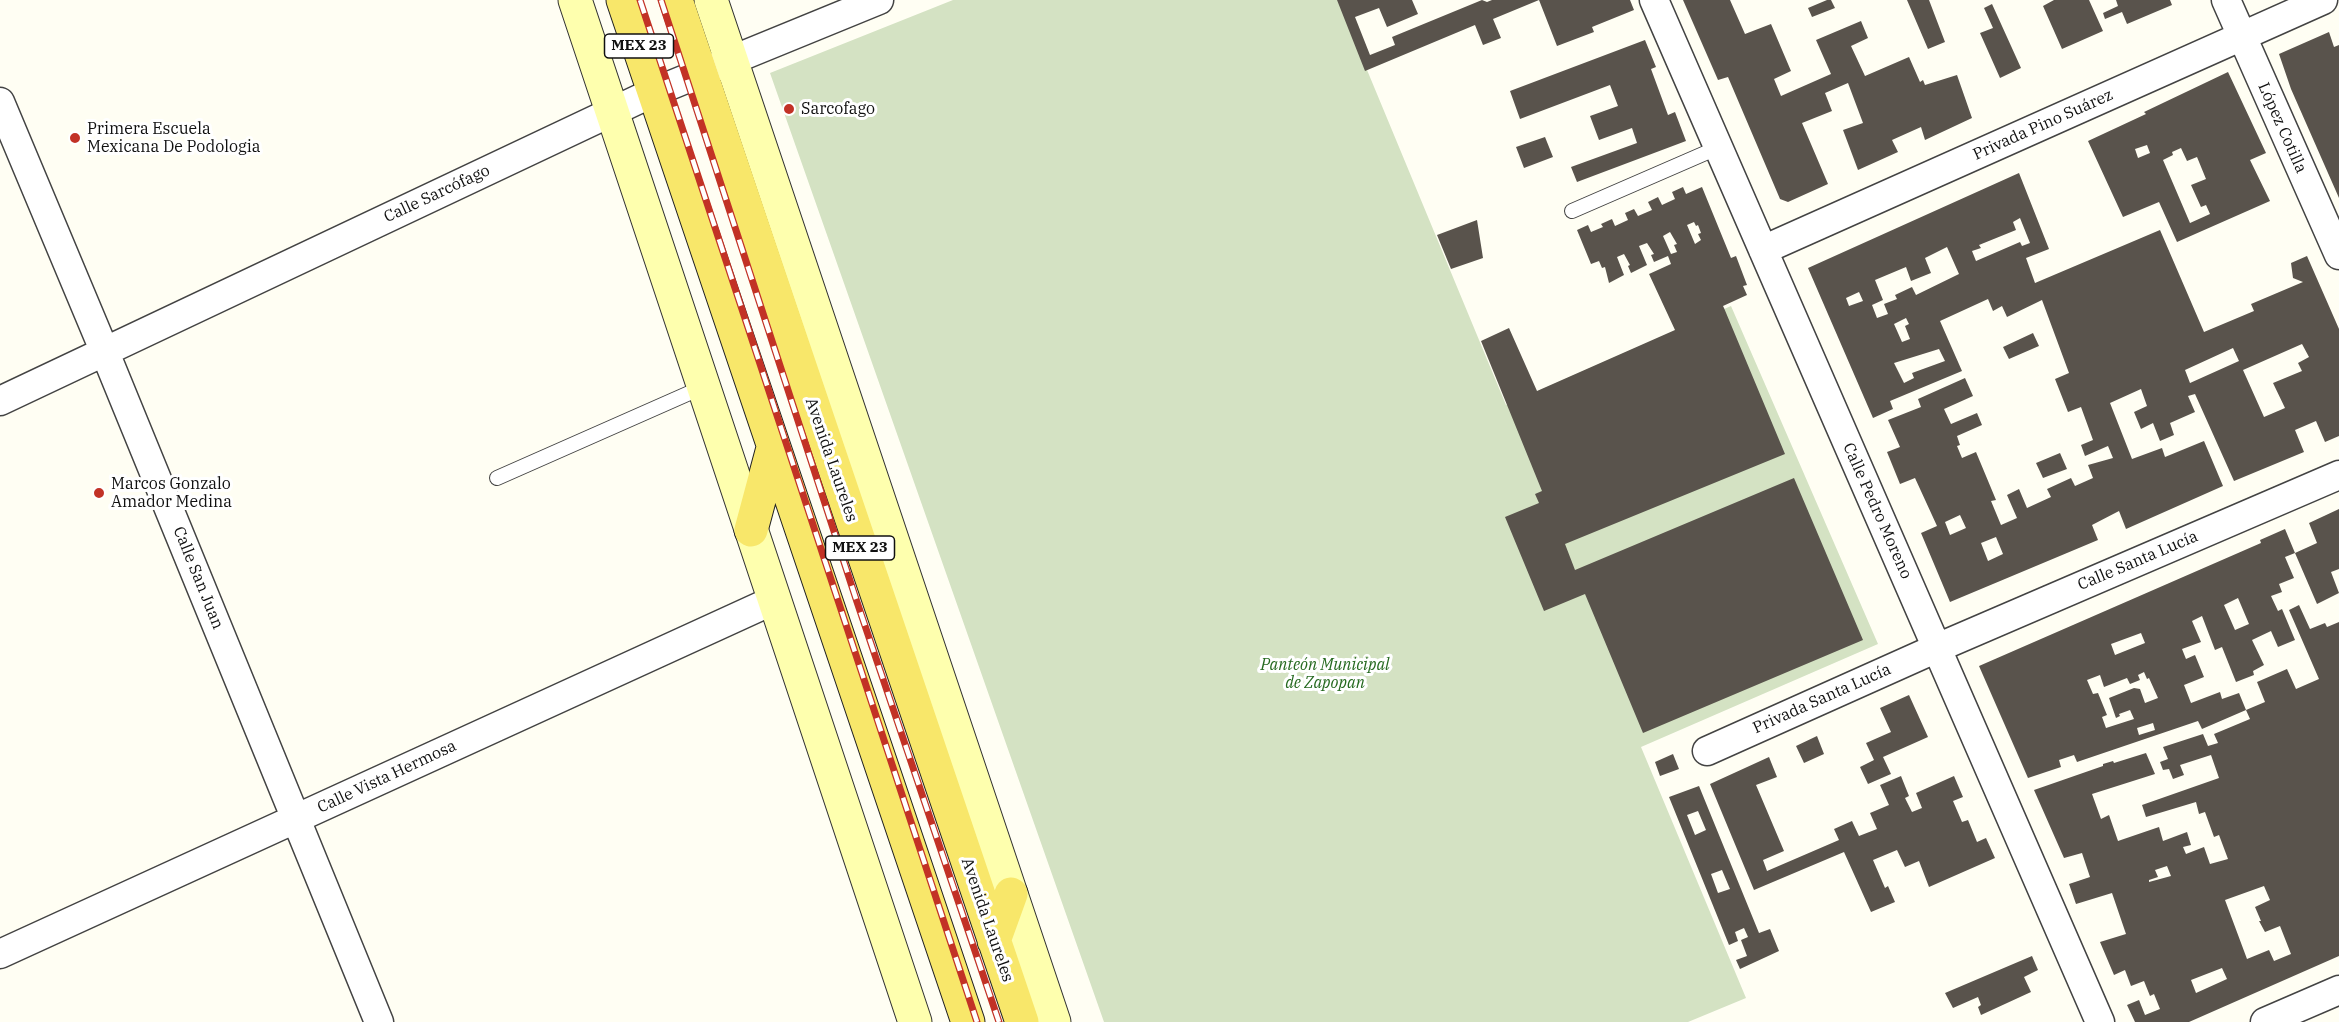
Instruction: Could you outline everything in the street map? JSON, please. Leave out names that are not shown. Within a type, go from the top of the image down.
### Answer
[{"type":"main road","points":[[575,0],[915,1022]]},
{"type":"main road","name":"MEX 23","points":[[623,0],[968,1022]]},
{"type":"main road","name":"Avenida Laureles","points":[[676,0],[1022,1022]]},
{"type":"main road","name":"Avenida Laureles","points":[[711,0],[1054,1022]]},
{"type":"main road","points":[[751,530],[773,448]]},
{"type":"main road","points":[[994,941],[1011,894]]},
{"type":"street","name":"Calle Sarcófago","points":[[0,401],[654,92],[879,0]]},
{"type":"street","name":"Calle Pedro Moreno","points":[[1654,0],[2100,1022]]},
{"type":"street","name":"López Cotilla","points":[[2226,0],[2339,255]]},
{"type":"street","name":"Privada Pino Suárez","points":[[1763,250],[2323,0]]},
{"type":"street","name":"Calle San Juan","points":[[0,102],[379,1022]]},
{"type":"street","name":"Calle Santa Lucía","points":[[1937,648],[2339,475]]},
{"type":"street","name":"Calle Vista Hermosa","points":[[0,954],[774,600]]},
{"type":"street","name":"Privada Santa Lucía","points":[[1707,751],[1937,648]]},
{"type":"street","points":[[2265,1022],[2339,990]]},
{"type":"lane","points":[[1572,211],[1717,148]]},
{"type":"lane","points":[[497,478],[703,387]]},
{"type":"green space","name":"Panteón Municipal de Zapopan","points":[[953,0],[1338,0],[1506,405],[1731,306],[1878,644],[1641,747],[1746,998],[1688,1022],[1104,1022],[770,73]]},
{"type":"building","points":[[1337,0],[1412,0],[1418,14],[1387,27],[1379,8],[1355,17],[1370,55],[1395,45],[1392,37],[1482,0],[1487,2],[1492,0],[1539,0],[1493,19],[1501,38],[1483,45],[1475,25],[1365,71]]},
{"type":"building","points":[[1539,0],[1630,0],[1634,10],[1592,27],[1594,32],[1557,46]]},
{"type":"building","points":[[1683,0],[1730,0],[1745,34],[1771,24],[1791,71],[1774,79],[1781,96],[1831,74],[1816,40],[1861,21],[1868,38],[1851,46],[1865,76],[1909,57],[1920,82],[1923,80],[1925,85],[1957,75],[1972,118],[1925,140],[1921,127],[1892,140],[1898,152],[1858,170],[1843,130],[1863,123],[1848,83],[1825,93],[1832,111],[1802,123],[1828,184],[1788,202],[1780,199],[1728,77],[1718,80]]},
{"type":"building","points":[[1831,0],[1835,8],[1812,17],[1808,8]]},
{"type":"building","points":[[1907,0],[1929,0],[1945,42],[1928,49]]},
{"type":"building","points":[[2054,0],[2089,0],[2103,31],[2062,49],[2043,6]]},
{"type":"building","points":[[2116,0],[2170,0],[2172,5],[2127,24],[2122,12],[2105,19],[2103,13],[2118,6]]},
{"type":"building","points":[[1992,4],[2021,68],[2000,78],[1980,33],[1993,28],[1984,8]]},
{"type":"building","points":[[2329,32],[2334,47],[2339,45],[2339,198],[2291,89],[2279,54]]},
{"type":"building","points":[[1645,40],[1656,67],[1651,69],[1668,115],[1675,112],[1686,141],[1577,182],[1571,167],[1637,143],[1632,128],[1599,140],[1590,116],[1618,106],[1610,85],[1520,119],[1510,91]]},
{"type":"building","points":[[2228,72],[2266,153],[2250,160],[2270,201],[2177,242],[2159,202],[2123,217],[2088,141],[2146,114],[2144,112]],"holes":[[[2147,145],[2150,153],[2138,158],[2135,149]],[[2181,148],[2187,161],[2197,157],[2206,179],[2191,185],[2201,207],[2206,205],[2210,214],[2190,223],[2163,160]]]},
{"type":"building","points":[[1545,137],[1553,157],[1524,168],[1516,147]]},
{"type":"building","points":[[2019,173],[2049,249],[2026,258],[2035,283],[2160,230],[2204,332],[2254,311],[2251,304],[2303,282],[2293,278],[2291,263],[2307,256],[2339,329],[2339,436],[2325,442],[2316,421],[2295,430],[2304,452],[2234,481],[2195,394],[2188,396],[2195,412],[2170,423],[2174,435],[2160,441],[2153,423],[2141,429],[2134,412],[2147,406],[2141,389],[2110,403],[2132,459],[2162,448],[2165,457],[2204,441],[2223,486],[2126,529],[2119,511],[2092,525],[2098,540],[1950,602],[1921,533],[1937,526],[1915,478],[1900,484],[1887,452],[1900,447],[1888,420],[1921,407],[1918,399],[1965,378],[1973,396],[1944,409],[1951,424],[1977,413],[1982,425],[1957,436],[1960,445],[1957,446],[1962,458],[1976,452],[1996,500],[1991,501],[2001,525],[2017,518],[2007,495],[2019,489],[2027,508],[2051,497],[2047,489],[2071,478],[2075,486],[2093,478],[2088,465],[2113,458],[2108,446],[2085,456],[2081,445],[2093,440],[2081,407],[2068,412],[2055,379],[2069,373],[2042,300],[2007,317],[2002,306],[1993,311],[1988,299],[1940,321],[1962,371],[1890,401],[1893,409],[1873,418],[1808,268]],"holes":[[[2020,218],[2030,243],[2022,246],[2020,242],[1976,261],[1972,251],[1981,248],[1979,245],[2016,230],[2013,222]],[[1947,247],[1959,274],[1916,295],[1912,287],[1895,295],[1897,299],[1884,304],[1888,314],[1877,318],[1872,305],[1883,300],[1875,280],[1906,267],[1911,281],[1931,273],[1925,258]],[[1859,292],[1863,301],[1849,306],[1846,298]],[[1906,318],[1909,324],[1905,326],[1910,339],[1902,342],[1894,324]],[[2302,344],[2309,357],[2298,363],[2302,371],[2273,383],[2285,408],[2264,417],[2243,370]],[[2233,348],[2239,361],[2190,383],[2185,370]],[[1939,349],[1945,361],[1912,373],[1914,378],[1904,383],[1894,363]],[[1960,515],[1966,528],[1950,535],[1945,522]],[[1996,537],[2003,554],[1988,561],[1981,543]]]},
{"type":"building","points":[[1683,187],[1686,194],[1702,187],[1731,258],[1736,256],[1747,285],[1743,286],[1747,295],[1723,306],[1785,454],[1565,544],[1575,570],[1794,478],[1863,640],[1643,733],[1585,594],[1544,611],[1505,517],[1539,503],[1535,494],[1542,491],[1481,341],[1509,328],[1537,391],[1675,330],[1649,274],[1671,264],[1668,256],[1654,262],[1651,255],[1654,254],[1647,243],[1639,246],[1647,265],[1631,273],[1628,266],[1630,265],[1624,254],[1617,257],[1624,275],[1609,283],[1605,267],[1602,268],[1599,261],[1591,264],[1577,230],[1588,225],[1591,232],[1603,227],[1601,224],[1612,219],[1615,226],[1628,220],[1625,213],[1634,209],[1638,216],[1652,210],[1648,202],[1658,197],[1662,205],[1675,199],[1672,192]],"holes":[[[1694,222],[1701,233],[1698,234],[1701,240],[1695,244],[1687,225]],[[1670,232],[1677,244],[1674,245],[1677,252],[1671,254],[1663,236]]]},
{"type":"building","points":[[1477,220],[1483,258],[1451,269],[1437,235]]},
{"type":"building","points":[[2033,333],[2039,346],[2009,359],[2003,347]]},
{"type":"building","points":[[2060,453],[2067,469],[2043,478],[2036,463]]},
{"type":"building","points":[[2339,509],[2339,569],[2331,572],[2339,593],[2317,604],[2295,553],[2317,543],[2309,523]]},
{"type":"building","points":[[2285,529],[2295,553],[2285,557],[2294,578],[2279,584],[2282,592],[2271,596],[2278,611],[2282,609],[2295,640],[2278,647],[2271,631],[2252,640],[2264,665],[2253,671],[2254,675],[2236,682],[2222,647],[2215,650],[2202,616],[2192,621],[2201,642],[2182,649],[2186,659],[2195,655],[2204,677],[2184,685],[2191,703],[2220,692],[2222,699],[2239,693],[2246,710],[2202,729],[2198,721],[2077,762],[2074,755],[2059,760],[2061,767],[2028,778],[1979,666],[2261,543],[2260,540]],"holes":[[[2238,598],[2249,624],[2235,630],[2224,605]],[[2141,633],[2145,643],[2115,655],[2111,644]],[[2144,672],[2158,698],[2145,703],[2140,689],[2134,688],[2109,698],[2116,718],[2120,716],[2119,714],[2130,710],[2134,719],[2106,728],[2102,717],[2107,715],[2098,693],[2093,694],[2087,680],[2100,675],[2104,687],[2127,678],[2130,684],[2140,680],[2138,675]],[[2153,723],[2155,730],[2139,735],[2137,728]]]},
{"type":"building","points":[[2299,605],[2310,629],[2325,623],[2327,627],[2339,622],[2339,956],[2189,1022],[2135,1022],[2127,1005],[2139,1000],[2145,1015],[2160,1009],[2154,994],[2150,996],[2144,981],[2131,986],[2125,970],[2114,975],[2100,942],[2126,934],[2112,893],[2076,904],[2069,884],[2090,877],[2082,853],[2064,858],[2034,790],[2103,766],[2103,764],[2146,753],[2155,774],[2092,794],[2101,819],[2109,815],[2118,841],[2159,827],[2163,841],[2187,832],[2191,845],[2183,847],[2186,854],[2204,847],[2210,864],[2228,859],[2219,835],[2214,837],[2205,812],[2199,814],[2196,802],[2146,817],[2142,805],[2219,778],[2211,755],[2180,765],[2184,775],[2173,779],[2169,769],[2163,770],[2160,762],[2168,759],[2163,747],[2203,734],[2208,746],[2218,743],[2214,734],[2250,719],[2246,710],[2265,702],[2257,682],[2287,669],[2296,689],[2319,679],[2289,610]],"holes":[[[2167,866],[2171,876],[2149,882],[2158,877],[2155,870]],[[2264,886],[2270,900],[2255,907],[2261,921],[2259,921],[2265,932],[2280,926],[2291,954],[2274,961],[2269,950],[2247,959],[2225,900]],[[2222,968],[2227,979],[2196,993],[2191,980]]]},
{"type":"building","points":[[1909,695],[1928,737],[1883,757],[1891,774],[1868,784],[1860,767],[1874,760],[1866,743],[1891,732],[1880,708]]},
{"type":"building","points":[[1817,736],[1824,754],[1804,763],[1796,746]]},
{"type":"building","points":[[1673,754],[1679,769],[1660,776],[1655,762]]},
{"type":"building","points":[[1769,757],[1777,777],[1756,785],[1784,851],[1763,860],[1767,871],[1839,840],[1834,829],[1852,821],[1859,836],[1877,829],[1870,813],[1889,805],[1880,785],[1901,776],[1909,796],[1905,798],[1912,812],[1922,808],[1916,793],[1954,776],[1963,797],[1953,801],[1962,822],[1968,820],[1977,842],[1986,838],[1995,858],[1929,887],[1919,861],[1905,867],[1897,850],[1873,860],[1885,888],[1888,886],[1895,902],[1871,912],[1844,852],[1754,890],[1710,784]]},
{"type":"building","points":[[1699,786],[1759,933],[1770,929],[1779,951],[1740,969],[1736,960],[1747,956],[1741,940],[1748,937],[1744,928],[1735,932],[1738,941],[1729,945],[1669,797]],"holes":[[[1698,811],[1706,830],[1695,835],[1687,815]],[[1722,870],[1730,889],[1718,893],[1711,874]]]},
{"type":"building","points":[[2032,956],[2038,970],[2024,977],[2031,992],[1981,1015],[1978,997],[1953,1008],[1945,993]]},
{"type":"railway","points":[[640,0],[977,1022]]},
{"type":"railway","points":[[661,0],[857,602],[999,1022]]},
{"type":"place","name":"Sarcofago","points":[[789,109]]},
{"type":"place","name":"Primera Escuela Mexicana De Podologia","points":[[75,138]]},
{"type":"place","name":"Marcos Gonzalo Amador Medina","points":[[99,493]]}]
